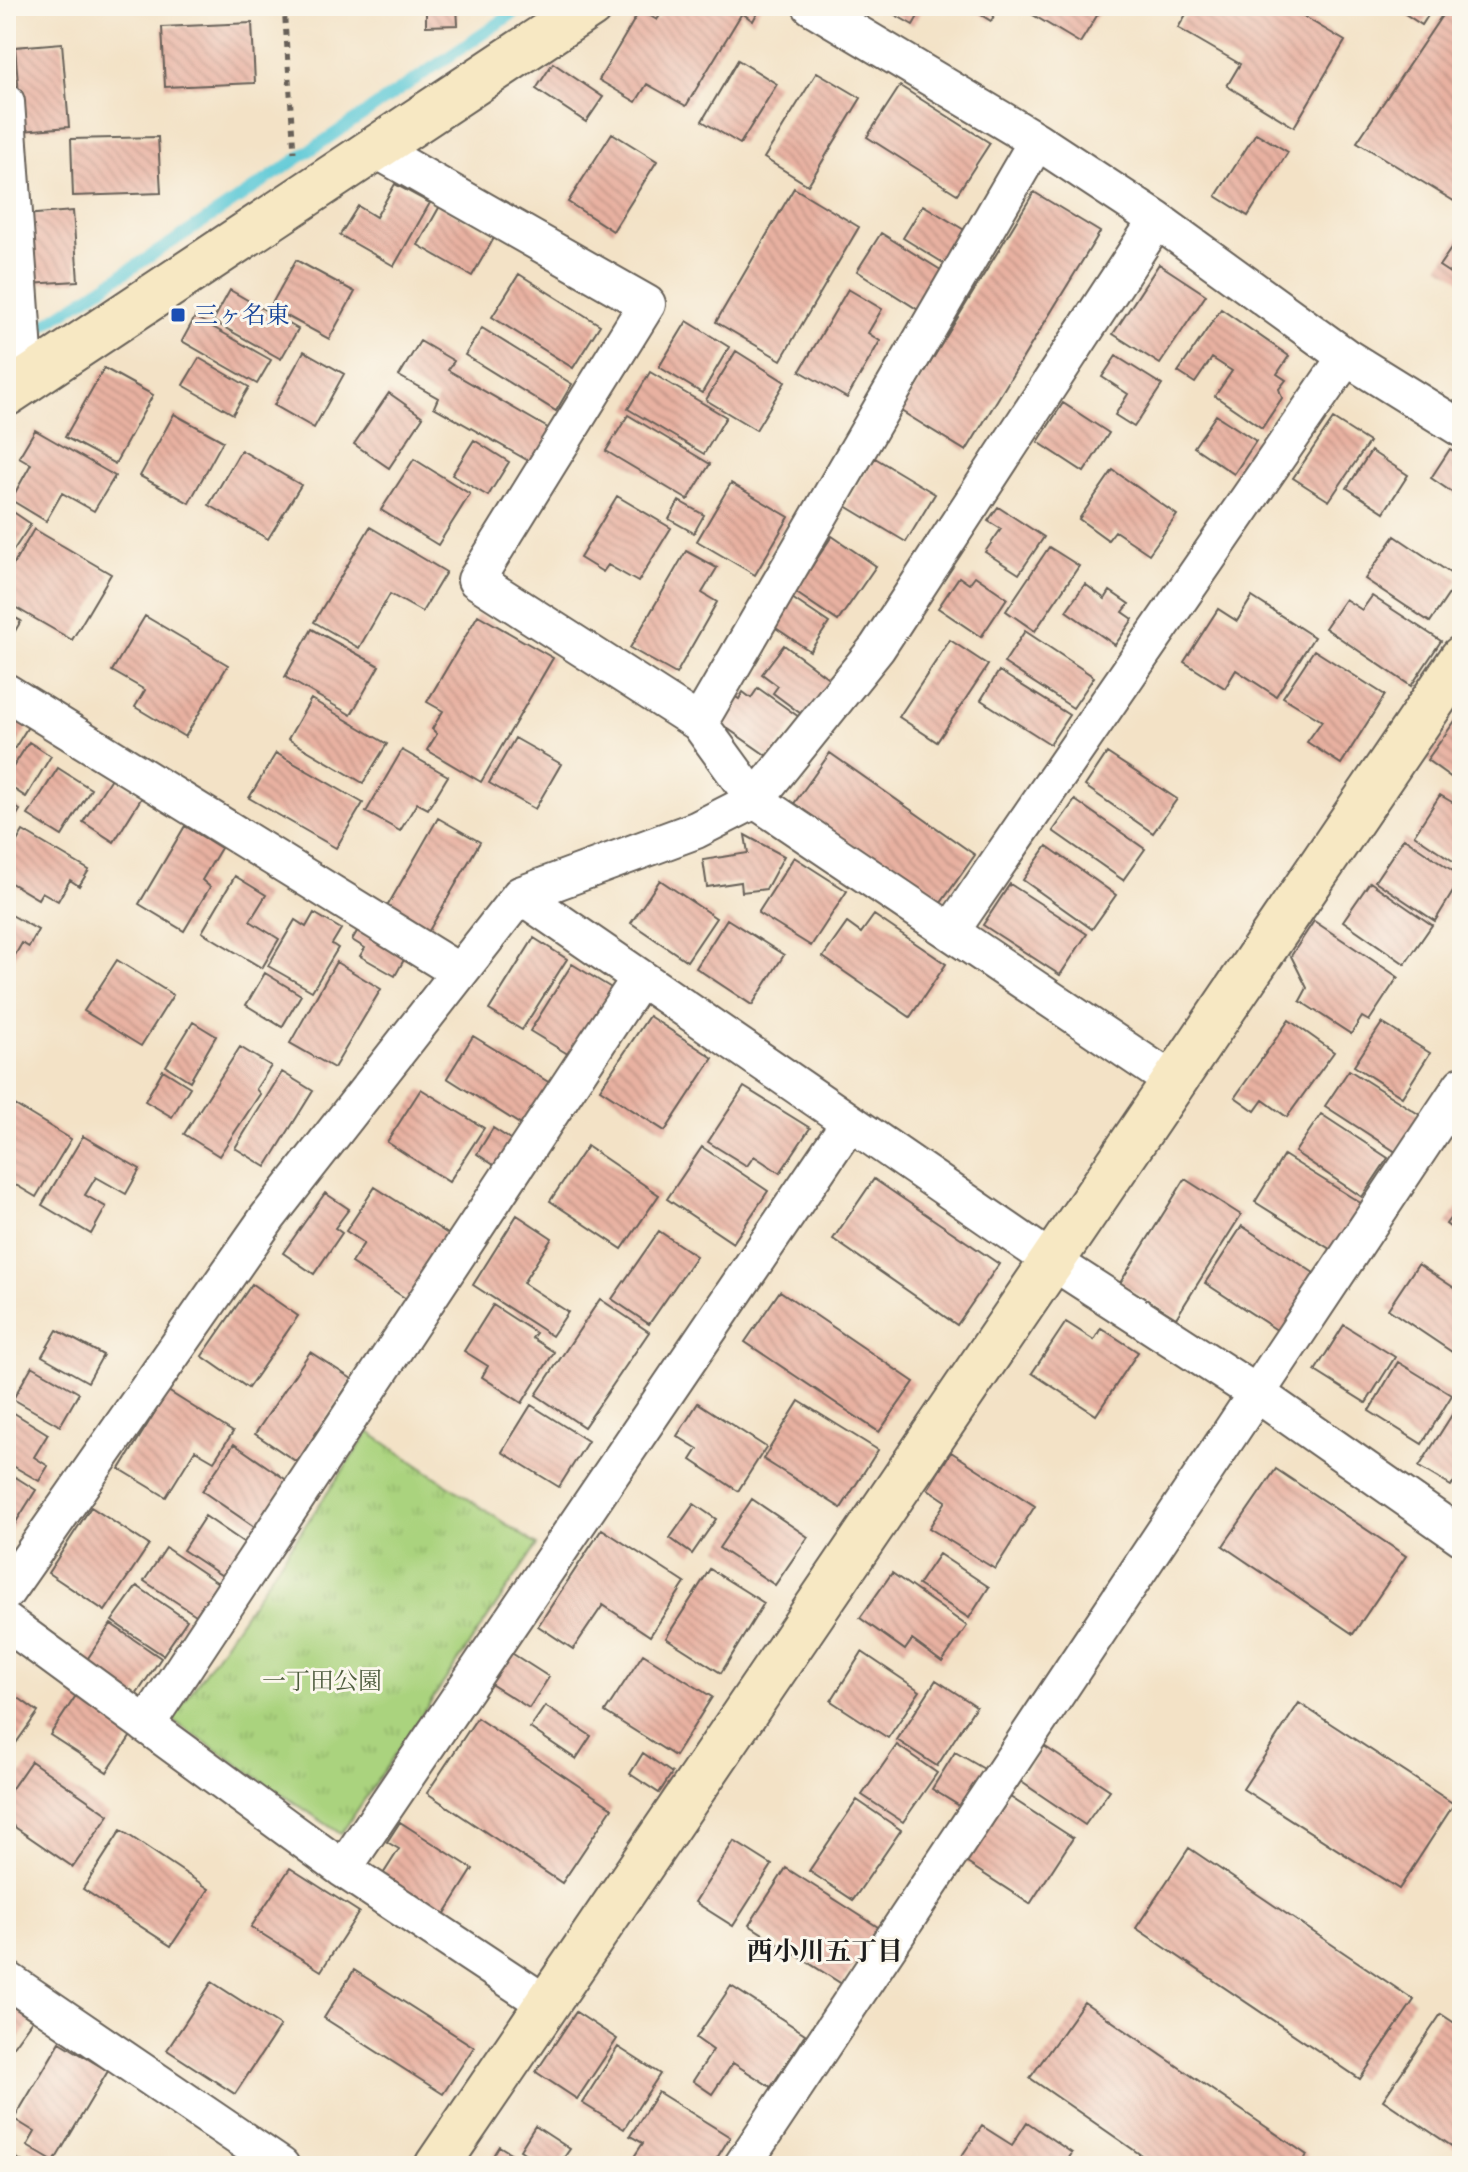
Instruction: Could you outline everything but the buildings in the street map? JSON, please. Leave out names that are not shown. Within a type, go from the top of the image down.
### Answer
[{"type":"street","points":[[16,388],[590,6]]},
{"type":"street","points":[[811,6],[1037,141],[1157,220],[1346,357],[1462,429]]},
{"type":"street","points":[[6,102],[16,388]]},
{"type":"street","points":[[699,723],[1037,141]]},
{"type":"street","points":[[375,149],[647,304],[476,580],[699,723],[755,800],[1175,1083]]},
{"type":"street","points":[[6,1592],[268,1217],[520,895],[696,830],[755,800],[877,648],[1157,220]]},
{"type":"street","points":[[951,931],[1346,357]]},
{"type":"street","points":[[437,2166],[1462,658]]},
{"type":"street","points":[[6,692],[459,972]]},
{"type":"street","points":[[520,895],[1052,1261],[1256,1393],[1461,1534]]},
{"type":"street","points":[[146,1725],[640,978]]},
{"type":"street","points":[[742,2166],[1462,1085]]},
{"type":"street","points":[[343,1869],[849,1123]]},
{"type":"street","points":[[6,1622],[343,1869],[545,2003]]},
{"type":"street","points":[[6,1979],[281,2166]]},
{"type":"path","points":[[284,6],[297,200]]},
{"type":"green space","name":"一丁田公園","points":[[369,1432],[537,1545],[341,1834],[172,1720]]},
{"type":"waterway","points":[[29,335],[223,209],[524,6]]},
{"type":"place","name":"三ヶ名東","points":[[178,315]]},
{"type":"district","name":"西小川五丁目","points":[[825,1951]]}]
